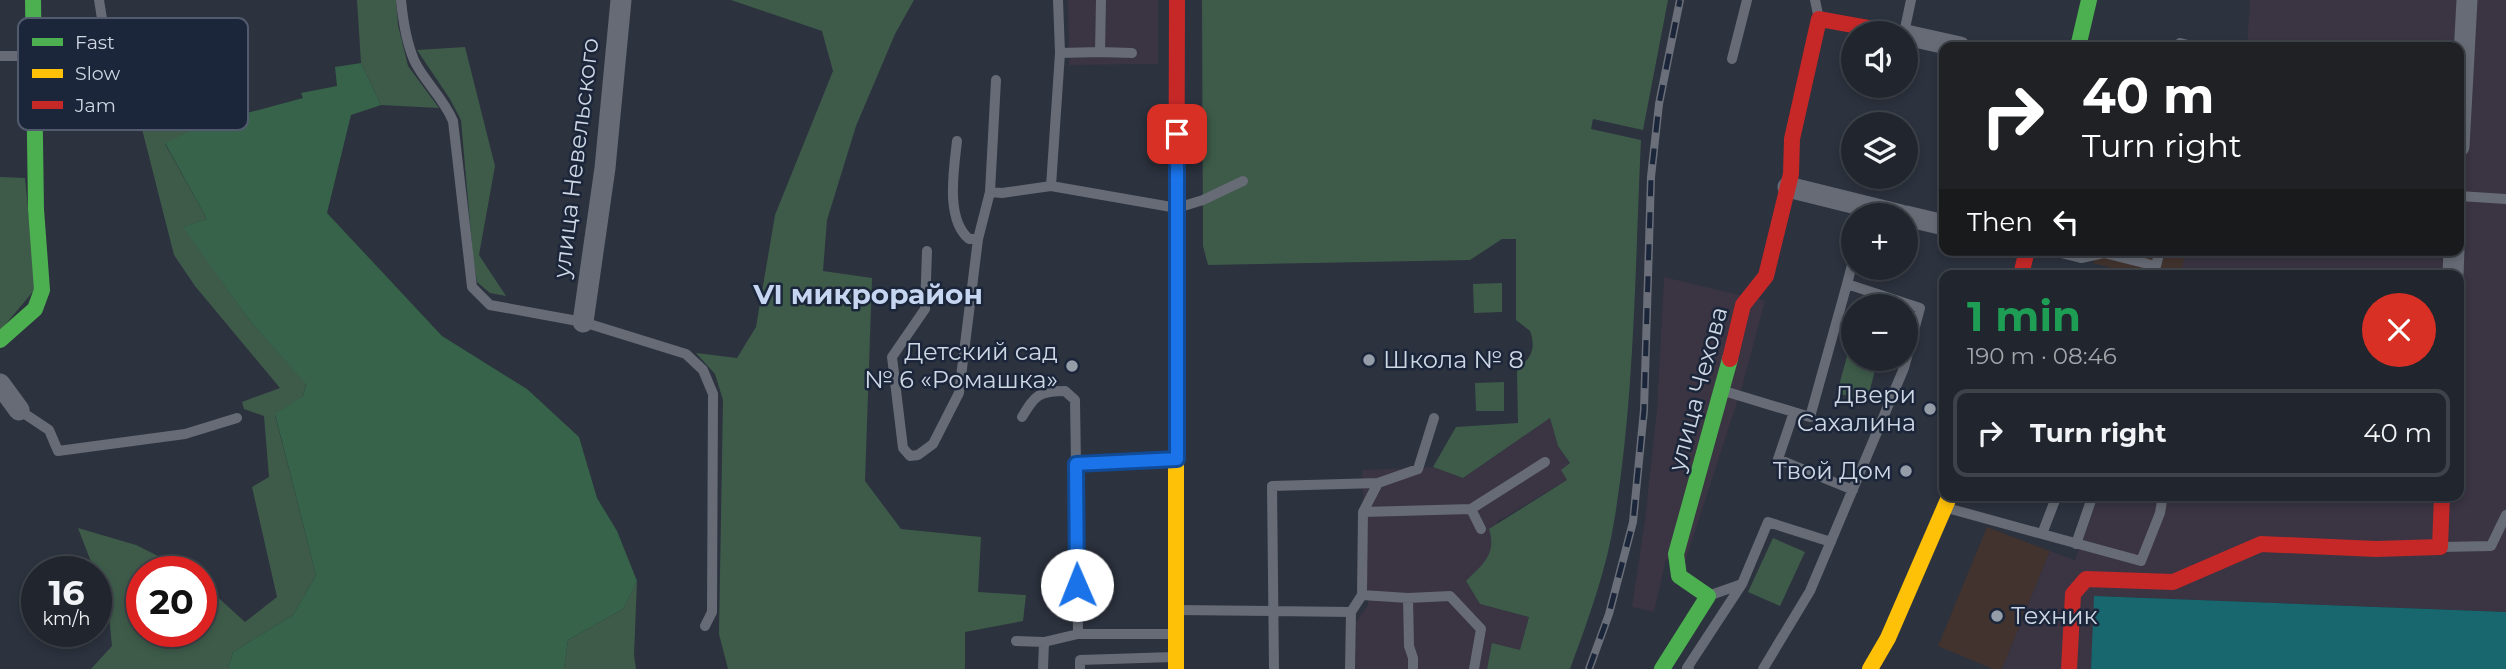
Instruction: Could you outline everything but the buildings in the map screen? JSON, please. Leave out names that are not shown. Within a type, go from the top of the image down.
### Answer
[{"type":"street","points":[[33,0],[33,18]]},
{"type":"street","name":"улица Невельского","points":[[583,322],[606,168],[621,0]]},
{"type":"street","points":[[1176,663],[1177,0]]},
{"type":"street","points":[[2079,42],[2089,0]]},
{"type":"street","points":[[2464,42],[2467,0]]},
{"type":"street","points":[[1819,19],[1841,23]]},
{"type":"street","name":"улица Чехова","points":[[1708,596],[1679,576],[1675,554],[1723,390],[1743,305],[1766,276],[1791,174],[1792,139],[1819,19]]},
{"type":"street","points":[[1918,37],[1939,42]]},
{"type":"street","points":[[0,341],[35,309],[42,290],[36,209],[34,130]]},
{"type":"street","points":[[1788,187],[1841,203]]},
{"type":"street","points":[[1918,219],[1939,224]]},
{"type":"street","points":[[0,384],[19,410]]},
{"type":"street","points":[[1870,669],[1888,638],[1947,501]]},
{"type":"street","points":[[2069,669],[2073,594],[2086,579],[2173,582],[2261,544],[2376,549],[2440,547],[2442,501]]},
{"type":"street","points":[[1662,669],[1708,596]]},
{"type":"lane","points":[[99,0],[102,18]]},
{"type":"lane","points":[[401,0],[403,25],[415,62],[445,103],[453,121],[472,287],[490,305],[583,322],[686,354],[703,370],[713,394],[712,612],[705,626]]},
{"type":"lane","points":[[1051,186],[1060,53],[1058,0]]},
{"type":"lane","points":[[1100,52],[1101,0]]},
{"type":"lane","points":[[1732,59],[1747,0]]},
{"type":"lane","points":[[1815,0],[1819,19]]},
{"type":"lane","points":[[1907,21],[1911,0]]},
{"type":"lane","points":[[1060,53],[1132,53]]},
{"type":"lane","points":[[0,56],[18,56]]},
{"type":"lane","points":[[927,251],[925,309],[892,357],[903,448],[910,456],[918,455],[933,444],[959,393],[978,239],[990,192],[996,80]]},
{"type":"lane","points":[[957,141],[952,194],[961,232],[969,239],[978,239]]},
{"type":"lane","points":[[990,192],[1002,193],[1051,186],[1177,208],[1203,200],[1243,181]]},
{"type":"lane","points":[[2464,197],[2506,199]]},
{"type":"lane","points":[[2073,256],[2090,256]]},
{"type":"lane","points":[[2116,256],[2156,266],[2158,256]]},
{"type":"lane","points":[[1723,390],[1810,417],[1848,280]]},
{"type":"lane","points":[[1763,669],[1811,591],[1904,368],[1920,308],[1847,284]]},
{"type":"lane","points":[[1022,417],[1032,400],[1045,391],[1065,391],[1075,400],[1078,634]]},
{"type":"lane","points":[[19,410],[49,430],[58,451],[185,434],[237,418]]},
{"type":"lane","points":[[1794,412],[1778,459],[1853,490]]},
{"type":"lane","points":[[1274,669],[1272,486],[1378,483],[1418,469],[1434,418]]},
{"type":"lane","points":[[1076,464],[1177,459]]},
{"type":"lane","points":[[1363,512],[1471,509],[1545,462]]},
{"type":"lane","points":[[1350,669],[1350,612],[1362,595],[1363,512],[1378,483]]},
{"type":"lane","points":[[1947,501],[2042,534],[2141,561],[2160,513],[2161,501]]},
{"type":"lane","points":[[2042,534],[2055,501]]},
{"type":"lane","points":[[2076,544],[2091,501]]},
{"type":"lane","points":[[1471,509],[1481,529]]},
{"type":"lane","points":[[2440,547],[2491,546],[2506,514]]},
{"type":"lane","points":[[1689,669],[1687,668],[1742,584],[1768,522],[1831,542]]},
{"type":"lane","points":[[1708,596],[1742,584]]},
{"type":"lane","points":[[1362,595],[1408,598],[1450,596],[1481,629],[1474,669]]},
{"type":"lane","points":[[1408,598],[1409,646],[1413,669]]},
{"type":"lane","points":[[1176,610],[1350,612]]},
{"type":"lane","points":[[1016,641],[1044,642],[1078,634],[1176,634]]},
{"type":"lane","points":[[1043,669],[1044,642]]},
{"type":"lane","points":[[1080,669],[1080,660],[1176,663]]},
{"type":"shaded area","points":[[1068,0],[1158,0],[1158,64],[1069,65]]},
{"type":"shaded area","points":[[2250,0],[2506,0],[2506,612],[2095,596],[2091,669],[2002,669],[2050,551],[2075,560],[2097,501],[2464,501],[2464,270],[2182,270],[2185,256],[2464,256],[2464,42],[2247,42]]},
{"type":"shaded area","points":[[2095,256],[2185,256],[2182,270],[2120,270],[2093,263]]},
{"type":"shaded area","points":[[1664,277],[1765,301],[1742,387],[1684,565],[1666,559],[1654,612],[1632,607],[1657,409]]},
{"type":"shaded area","points":[[1550,418],[1558,446],[1570,464],[1567,480],[1497,522],[1486,562],[1466,581],[1480,604],[1529,617],[1520,650],[1492,643],[1487,669],[1355,669],[1356,622],[1368,605],[1362,470],[1433,467],[1463,478]]},
{"type":"shaded area","points":[[1987,527],[2050,551],[2002,669],[1993,669],[1938,646]]},
{"type":"green space","points":[[357,0],[396,0],[398,25],[408,66],[439,108],[381,105],[361,63]]},
{"type":"green space","points":[[731,0],[914,0],[895,34],[856,126],[827,220],[823,271],[872,278],[865,481],[901,529],[981,537],[978,592],[1026,595],[1023,621],[965,632],[965,669],[728,669],[719,634],[723,400],[715,374],[696,353],[737,358],[756,327],[775,215],[833,71],[822,31]]},
{"type":"green space","points":[[1202,0],[1668,0],[1643,130],[1593,119],[1591,129],[1641,140],[1633,328],[1622,469],[1602,575],[1570,669],[1487,669],[1492,643],[1520,650],[1529,617],[1480,604],[1466,581],[1483,564],[1490,552],[1489,529],[1567,480],[1561,470],[1570,463],[1558,446],[1550,418],[1463,478],[1433,467],[1456,427],[1518,423],[1517,368],[1529,357],[1533,342],[1530,331],[1516,320],[1516,239],[1502,239],[1470,260],[1208,265],[1203,246]]},
{"type":"green space","points":[[465,47],[495,166],[479,255],[506,296],[490,293],[477,282],[461,120],[417,50]]},
{"type":"green space","points":[[361,63],[381,105],[351,115],[327,213],[442,336],[527,389],[579,437],[597,498],[617,531],[637,581],[623,609],[568,640],[564,669],[228,669],[233,652],[293,615],[316,575],[275,414],[303,396],[306,384],[247,317],[183,227],[207,219],[165,143],[193,130],[248,130],[248,113],[303,98],[301,93],[337,86],[335,67]]},
{"type":"green space","points":[[142,130],[194,130],[165,144],[207,219],[184,227],[247,317],[306,383],[303,396],[275,415],[316,575],[293,615],[233,652],[228,669],[91,669],[112,647],[112,556],[89,556],[78,528],[136,545],[158,556],[126,556],[126,647],[217,647],[217,597],[245,622],[277,597],[252,487],[269,477],[264,416],[244,409],[242,402],[280,388],[195,286],[174,255]]},
{"type":"green space","points":[[0,177],[25,178],[36,288],[0,331]]},
{"type":"green space","points":[[1502,283],[1502,312],[1474,313],[1473,284]]},
{"type":"green space","points":[[1843,371],[1875,371],[1867,401],[1837,393]]},
{"type":"green space","points":[[1504,382],[1504,411],[1476,411],[1475,383]]},
{"type":"green space","points":[[1773,538],[1805,552],[1780,606],[1748,592]]},
{"type":"green space","points":[[637,581],[634,655],[636,669],[564,669],[568,640],[623,609]]},
{"type":"water","points":[[2094,596],[2506,612],[2506,669],[2091,669]]},
{"type":"railway","points":[[1589,669],[1609,614],[1633,522],[1644,410],[1651,177],[1659,104],[1680,0]]},
{"type":"traffic: fast","points":[[33,0],[33,18]]},
{"type":"traffic: fast","points":[[2079,42],[2089,0]]},
{"type":"traffic: fast","points":[[0,340],[35,309],[42,290],[36,209],[35,130]]},
{"type":"traffic: fast","points":[[1662,669],[1708,596],[1679,576],[1676,554],[1730,359]]},
{"type":"traffic: slow","points":[[1176,358],[1176,669]]},
{"type":"traffic: slow","points":[[1870,669],[1888,638],[1947,501]]},
{"type":"traffic: jam","points":[[1176,358],[1177,0]]},
{"type":"traffic: jam","points":[[1730,359],[1743,305],[1766,276],[1791,174],[1792,139],[1819,19],[1841,23]]},
{"type":"traffic: jam","points":[[2022,270],[2026,256]]},
{"type":"traffic: jam","points":[[2069,669],[2073,594],[2086,579],[2173,582],[2261,544],[2376,549],[2440,547],[2442,501]]},
{"type":"place","name":"Школа № 8","points":[[1369,360]]},
{"type":"place","name":"Детский сад № 6 «Ромашка»","points":[[1072,366]]},
{"type":"place","name":"Двери Сахалина","points":[[1930,409]]},
{"type":"place","name":"Твой Дом","points":[[1906,471]]},
{"type":"place","name":"Техник","points":[[1997,616]]},
{"type":"district","name":"VI микрорайон","points":[[868,294]]},
{"type":"route","points":[[1077,585],[1076,464],[1177,459],[1177,134]]}]
